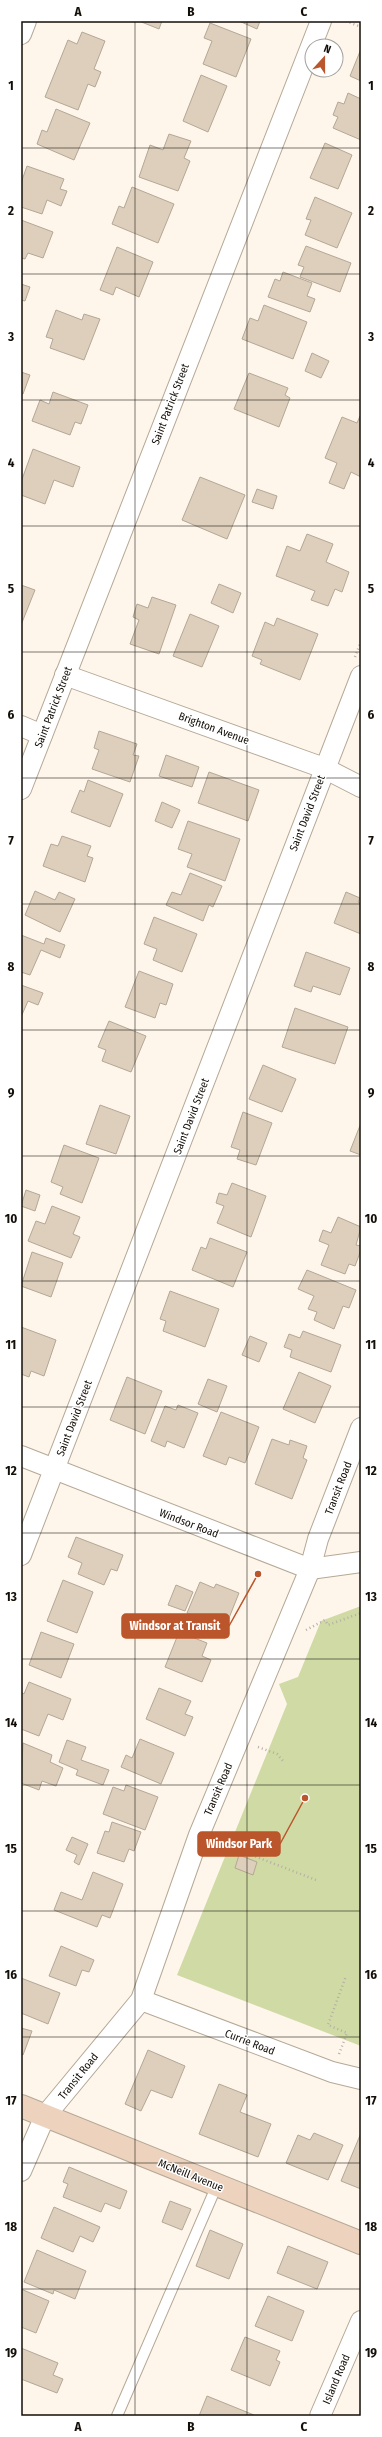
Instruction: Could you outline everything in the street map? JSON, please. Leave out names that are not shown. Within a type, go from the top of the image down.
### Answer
[{"type":"street","points":[[21,34],[26,21]]},
{"type":"street","name":"Saint Patrick Street","points":[[21,789],[321,21]]},
{"type":"street","name":"Brighton Avenue","points":[[66,675],[324,768],[361,787]]},
{"type":"street","name":"Saint David Street","points":[[21,1555],[324,768],[361,676]]},
{"type":"street","points":[[21,726],[42,735]]},
{"type":"street","name":"Transit Road","points":[[21,2171],[45,2116],[141,2000],[199,1834],[310,1569],[318,1539],[361,1428]]},
{"type":"street","name":"Windsor Road","points":[[21,1456],[310,1569],[361,1562]]},
{"type":"street","name":"Currie Road","points":[[141,2000],[332,2072],[361,2079]]},
{"type":"street","name":"McNeill Avenue","points":[[21,2106],[361,2242]]},
{"type":"street","name":"Island Road","points":[[320,2416],[361,2321]]},
{"type":"lane","points":[[118,2416],[217,2185]]},
{"type":"path","points":[[346,21],[361,27]]},
{"type":"path","points":[[304,1631],[325,1620],[328,1625],[361,1613]]},
{"type":"path","points":[[252,1745],[277,1754],[284,1762]]},
{"type":"path","points":[[229,1846],[316,1880]]},
{"type":"path","points":[[332,2072],[348,2033],[328,2025],[346,1976]]},
{"type":"green space","points":[[361,1606],[361,2046],[177,1975],[287,1704],[279,1684],[298,1677],[321,1621]]},
{"type":"building","points":[[139,21],[162,21],[159,29]]},
{"type":"building","points":[[239,21],[260,21],[257,29]]},
{"type":"building","points":[[210,23],[251,39],[236,77],[203,64],[212,41],[204,38]]},
{"type":"building","points":[[82,32],[105,41],[94,69],[101,72],[95,87],[88,84],[78,110],[45,97],[68,40],[77,44]]},
{"type":"building","points":[[361,49],[361,81],[350,76]]},
{"type":"building","points":[[201,75],[227,86],[208,132],[183,121]]},
{"type":"building","points":[[348,93],[361,99],[361,140],[333,128],[338,117],[333,115],[338,102],[344,104]]},
{"type":"building","points":[[56,109],[90,123],[74,160],[37,144],[42,130],[47,132]]},
{"type":"building","points":[[169,134],[191,141],[184,158],[190,161],[178,191],[139,177],[150,145],[163,150]]},
{"type":"building","points":[[325,143],[352,155],[338,189],[310,178]]},
{"type":"building","points":[[27,166],[64,179],[60,189],[67,191],[61,206],[47,200],[42,214],[21,207],[21,183]]},
{"type":"building","points":[[132,187],[174,204],[158,243],[112,224],[119,206],[124,208]]},
{"type":"building","points":[[315,197],[352,213],[337,248],[305,235],[311,220],[306,219]]},
{"type":"building","points":[[21,220],[53,232],[43,258],[28,253],[25,259],[21,258]]},
{"type":"building","points":[[306,246],[351,263],[340,292],[300,277],[304,267],[298,265]]},
{"type":"building","points":[[117,247],[153,262],[139,297],[116,287],[113,295],[100,290]]},
{"type":"building","points":[[283,272],[312,283],[307,296],[315,299],[310,312],[268,297],[275,279],[280,281]]},
{"type":"building","points":[[21,284],[30,287],[25,301],[21,300]]},
{"type":"building","points":[[264,305],[307,322],[293,359],[242,339],[250,318],[258,321]]},
{"type":"building","points":[[56,310],[82,320],[84,314],[100,319],[84,360],[50,348],[53,339],[46,337]]},
{"type":"building","points":[[312,353],[329,361],[321,378],[305,371]]},
{"type":"building","points":[[21,372],[30,375],[23,394],[21,394]]},
{"type":"building","points":[[249,373],[288,388],[285,395],[290,398],[279,427],[234,409]]},
{"type":"building","points":[[53,392],[88,405],[81,424],[75,422],[70,435],[32,421],[40,400],[49,404]]},
{"type":"building","points":[[360,416],[361,477],[351,472],[344,489],[329,483],[337,463],[325,458],[342,417],[357,423]]},
{"type":"building","points":[[33,449],[80,467],[73,487],[54,480],[45,504],[21,495],[21,482]]},
{"type":"building","points":[[200,477],[245,495],[227,539],[182,520]]},
{"type":"building","points":[[257,489],[277,496],[273,509],[252,502]]},
{"type":"building","points":[[307,534],[333,544],[326,562],[349,572],[342,592],[335,589],[328,606],[311,600],[315,591],[276,576],[287,546],[300,551]]},
{"type":"building","points":[[219,584],[241,593],[233,613],[211,603]]},
{"type":"building","points":[[21,585],[35,590],[21,625]]},
{"type":"building","points":[[152,597],[176,605],[159,654],[130,644],[139,620],[133,617],[137,604],[148,608]]},
{"type":"building","points":[[190,614],[219,626],[202,667],[173,656]]},
{"type":"building","points":[[277,618],[318,634],[300,680],[260,664],[262,660],[252,656],[265,622],[274,626]]},
{"type":"building","points":[[99,731],[137,744],[133,755],[139,756],[130,782],[92,769],[99,750],[94,748]]},
{"type":"building","points":[[166,755],[199,767],[192,787],[159,776]]},
{"type":"building","points":[[209,772],[259,790],[248,821],[198,803]]},
{"type":"building","points":[[88,780],[123,794],[110,827],[71,812],[80,790],[84,792]]},
{"type":"building","points":[[162,802],[180,810],[172,828],[155,821]]},
{"type":"building","points":[[188,821],[240,839],[225,881],[187,867],[192,854],[178,849]]},
{"type":"building","points":[[62,836],[91,846],[87,856],[93,858],[85,882],[43,866],[51,844],[58,846]]},
{"type":"building","points":[[190,873],[222,886],[213,907],[209,905],[203,921],[166,905],[172,892],[181,895]]},
{"type":"building","points":[[35,891],[55,900],[59,892],[75,899],[60,932],[25,915]]},
{"type":"building","points":[[346,892],[360,898],[358,902],[361,904],[361,934],[334,923]]},
{"type":"building","points":[[154,917],[197,934],[182,972],[153,960],[157,949],[144,944]]},
{"type":"building","points":[[21,935],[44,944],[46,938],[65,945],[60,958],[41,950],[30,975],[21,972]]},
{"type":"building","points":[[306,952],[350,968],[340,995],[313,986],[311,992],[294,986]]},
{"type":"building","points":[[139,971],[173,984],[166,1005],[160,1003],[155,1018],[125,1007]]},
{"type":"building","points":[[21,985],[43,993],[38,1005],[28,1001],[21,1017]]},
{"type":"building","points":[[295,1008],[348,1027],[335,1064],[282,1047]]},
{"type":"building","points":[[109,1021],[146,1036],[131,1072],[102,1061],[106,1050],[98,1047]]},
{"type":"building","points":[[263,1065],[296,1079],[282,1112],[249,1099]]},
{"type":"building","points":[[100,1105],[130,1116],[116,1154],[86,1144]]},
{"type":"building","points":[[243,1112],[272,1123],[256,1165],[237,1159],[240,1150],[231,1147]]},
{"type":"building","points":[[361,1123],[361,1155],[350,1151]]},
{"type":"building","points":[[64,1145],[99,1158],[82,1203],[60,1194],[63,1187],[51,1182]]},
{"type":"building","points":[[232,1183],[266,1196],[251,1237],[217,1223],[224,1206],[216,1203],[219,1193],[227,1195]]},
{"type":"building","points":[[26,1190],[40,1195],[35,1211],[21,1206]]},
{"type":"building","points":[[52,1206],[80,1217],[73,1234],[80,1237],[71,1258],[28,1241],[36,1221],[45,1224]]},
{"type":"building","points":[[338,1217],[361,1227],[356,1245],[361,1246],[361,1250],[355,1266],[349,1264],[345,1274],[321,1265],[329,1245],[319,1241],[323,1230],[331,1233]]},
{"type":"building","points":[[210,1238],[247,1252],[233,1287],[192,1270],[201,1247],[206,1249]]},
{"type":"building","points":[[32,1252],[63,1263],[51,1297],[21,1286]]},
{"type":"building","points":[[307,1270],[356,1290],[349,1308],[343,1306],[334,1329],[314,1320],[317,1312],[308,1309],[314,1296],[298,1289]]},
{"type":"building","points":[[170,1291],[219,1309],[205,1347],[163,1331],[166,1321],[160,1319]]},
{"type":"building","points":[[21,1327],[56,1340],[44,1376],[31,1371],[29,1377],[21,1374]]},
{"type":"building","points":[[303,1331],[341,1345],[331,1372],[290,1357],[292,1350],[284,1347],[289,1334],[300,1338]]},
{"type":"building","points":[[250,1336],[267,1343],[259,1362],[242,1355]]},
{"type":"building","points":[[299,1372],[331,1386],[315,1423],[283,1409]]},
{"type":"building","points":[[127,1377],[162,1391],[145,1434],[110,1420]]},
{"type":"building","points":[[208,1379],[227,1386],[217,1412],[198,1404]]},
{"type":"building","points":[[178,1405],[198,1413],[184,1448],[167,1441],[165,1447],[151,1441],[165,1406],[176,1410]]},
{"type":"building","points":[[221,1412],[259,1427],[245,1463],[229,1457],[226,1465],[203,1456]]},
{"type":"building","points":[[272,1439],[289,1445],[290,1440],[307,1446],[303,1458],[307,1460],[292,1499],[255,1484]]},
{"type":"building","points":[[76,1537],[123,1555],[117,1571],[111,1569],[104,1585],[78,1574],[82,1563],[68,1557]]},
{"type":"building","points":[[63,1580],[93,1592],[77,1633],[47,1621]]},
{"type":"building","points":[[200,1582],[214,1588],[216,1584],[239,1593],[225,1628],[187,1613]]},
{"type":"building","points":[[176,1585],[193,1592],[185,1611],[168,1605]]},
{"type":"building","points":[[41,1632],[74,1644],[61,1678],[29,1665]]},
{"type":"building","points":[[179,1632],[207,1643],[202,1656],[211,1660],[202,1682],[165,1667]]},
{"type":"building","points":[[29,1682],[71,1699],[63,1720],[48,1714],[39,1736],[21,1729],[21,1692],[24,1694]]},
{"type":"building","points":[[159,1688],[191,1701],[185,1714],[193,1717],[185,1736],[146,1719]]},
{"type":"building","points":[[140,1739],[174,1753],[161,1784],[121,1767],[126,1755],[132,1758]]},
{"type":"building","points":[[67,1740],[86,1747],[81,1760],[109,1770],[103,1785],[76,1775],[78,1770],[59,1762]]},
{"type":"building","points":[[23,1743],[52,1755],[50,1762],[63,1768],[56,1786],[42,1781],[39,1790],[21,1783]]},
{"type":"building","points":[[126,1785],[158,1797],[145,1830],[103,1814],[113,1787],[124,1791]]},
{"type":"building","points":[[112,1822],[141,1832],[134,1851],[129,1849],[124,1862],[97,1853],[105,1831],[109,1832]]},
{"type":"building","points":[[72,1837],[88,1844],[79,1865],[74,1862],[77,1855],[66,1850]]},
{"type":"building","points":[[239,1855],[257,1862],[253,1875],[235,1868]]},
{"type":"building","points":[[93,1872],[123,1884],[110,1918],[102,1915],[97,1927],[54,1910],[61,1892],[82,1900]]},
{"type":"building","points":[[61,1946],[94,1960],[89,1972],[82,1970],[76,1986],[49,1976]]},
{"type":"building","points":[[21,1978],[60,1993],[48,2024],[21,2013]]},
{"type":"building","points":[[21,2028],[32,2031],[23,2055],[21,2054]]},
{"type":"building","points":[[148,2050],[185,2066],[172,2098],[151,2090],[141,2111],[125,2104]]},
{"type":"building","points":[[219,2084],[247,2095],[240,2112],[271,2124],[258,2157],[199,2134]]},
{"type":"building","points":[[314,2133],[343,2145],[328,2180],[286,2163],[298,2135],[310,2140]]},
{"type":"building","points":[[361,2133],[361,2189],[341,2181]]},
{"type":"building","points":[[69,2167],[127,2191],[120,2209],[105,2203],[101,2212],[63,2197],[68,2184],[63,2182]]},
{"type":"building","points":[[170,2201],[191,2209],[182,2230],[162,2222]]},
{"type":"building","points":[[54,2207],[100,2227],[93,2242],[80,2236],[73,2252],[41,2238]]},
{"type":"building","points":[[210,2230],[243,2244],[229,2279],[196,2266]]},
{"type":"building","points":[[288,2246],[328,2262],[317,2289],[277,2273]]},
{"type":"building","points":[[37,2250],[86,2271],[75,2299],[54,2290],[53,2294],[24,2282]]},
{"type":"building","points":[[21,2289],[49,2301],[36,2333],[21,2327]]},
{"type":"building","points":[[268,2296],[304,2311],[292,2341],[255,2326]]},
{"type":"building","points":[[245,2337],[280,2351],[276,2360],[280,2362],[270,2386],[231,2370]]},
{"type":"building","points":[[21,2348],[58,2363],[53,2375],[63,2379],[57,2393],[21,2379]]},
{"type":"building","points":[[207,2396],[254,2415],[254,2416],[199,2416]]},
{"type":"place","name":"Windsor at Transit","points":[[258,1574]]},
{"type":"place","name":"Windsor Park","points":[[305,1798]]}]
